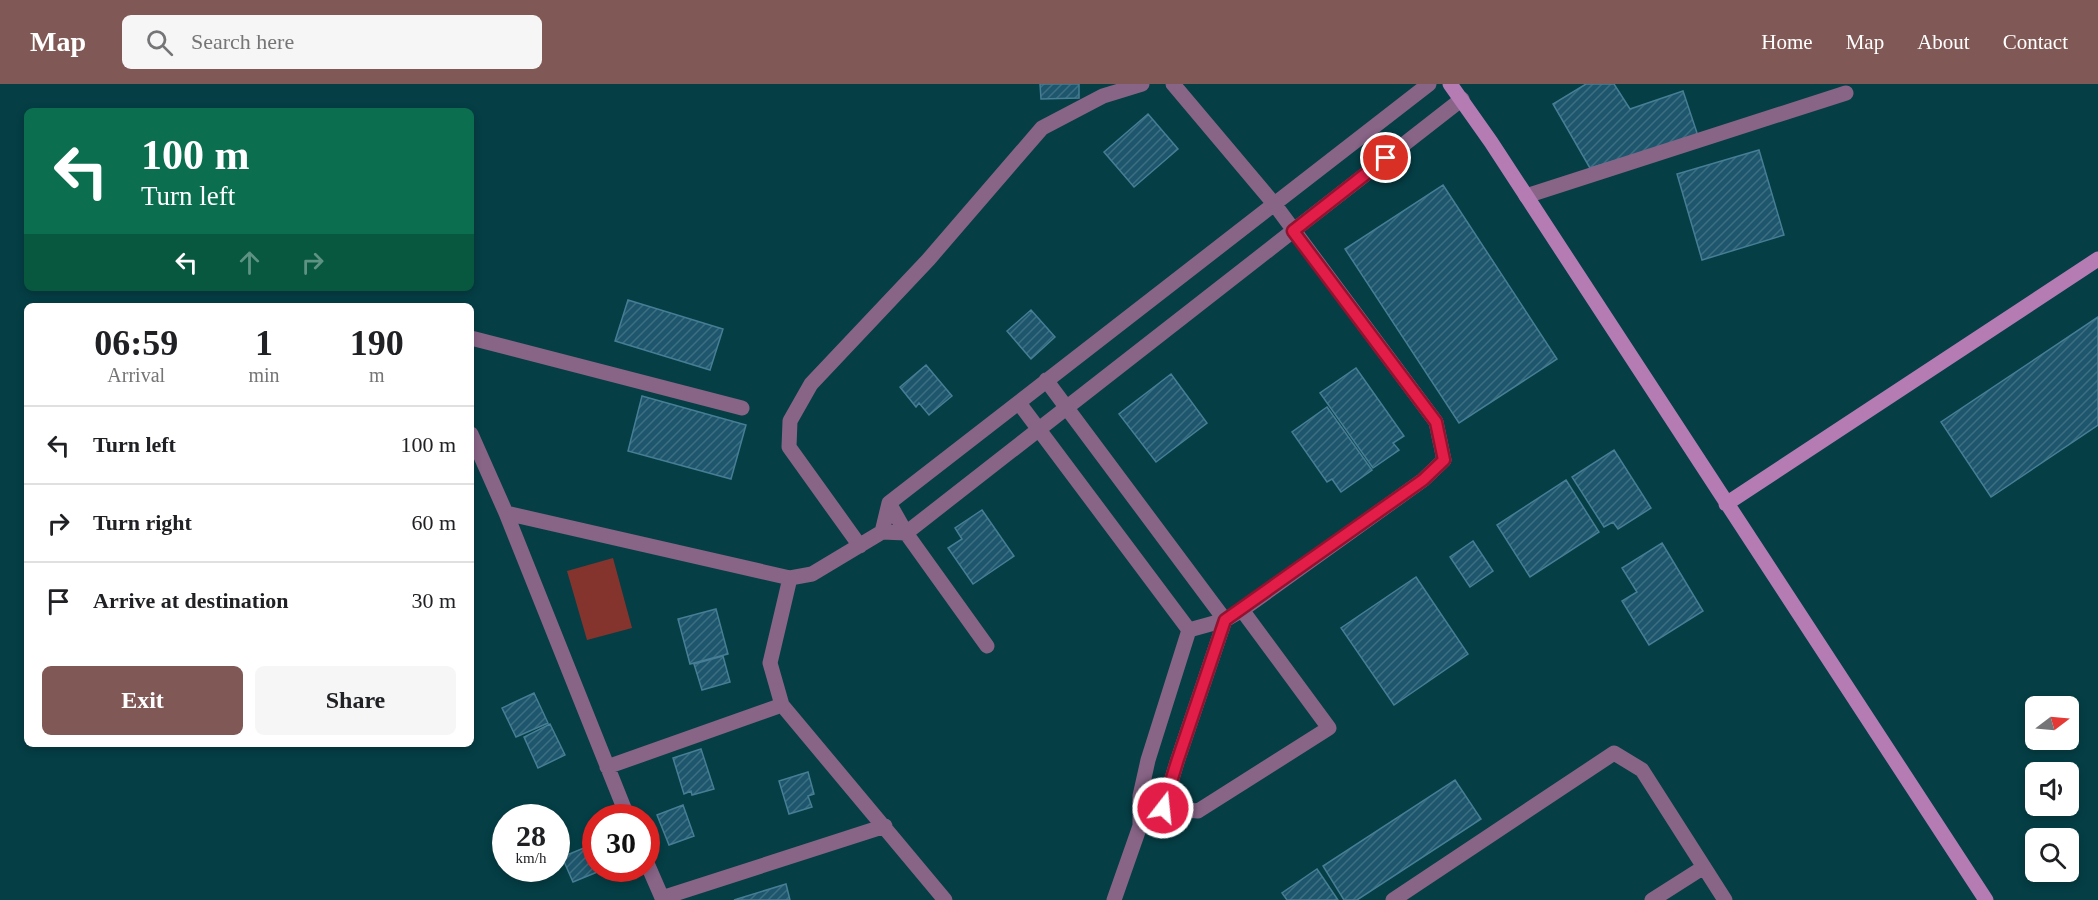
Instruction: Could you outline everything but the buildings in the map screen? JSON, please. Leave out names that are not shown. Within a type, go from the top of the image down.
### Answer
[{"type":"main road","points":[[1450,84],[1526,196],[1986,900]]},
{"type":"main road","points":[[1726,504],[2098,259]]},
{"type":"street","points":[[860,546],[789,447],[790,421],[811,384],[929,259],[1042,128],[1104,90],[1142,84]]},
{"type":"street","points":[[1173,84],[1275,205],[1436,422],[1444,460],[1423,480],[1242,610],[1225,620],[1189,630]]},
{"type":"street","points":[[882,532],[889,503],[1429,84]]},
{"type":"street","points":[[1526,196],[1846,93]]},
{"type":"street","points":[[506,513],[790,578],[812,574],[882,532],[906,533],[1461,99]]},
{"type":"street","points":[[474,339],[742,408]]},
{"type":"street","points":[[1046,380],[1225,620]]},
{"type":"street","points":[[1019,403],[1189,630]]},
{"type":"street","points":[[474,441],[506,513],[622,804]]},
{"type":"street","points":[[889,503],[906,533],[987,646]]},
{"type":"street","points":[[790,578],[770,663],[782,705],[945,900]]},
{"type":"street","points":[[1140,796],[1163,808],[1198,811],[1329,728],[1242,610]]},
{"type":"street","points":[[1140,826],[1163,808],[1225,620]]},
{"type":"street","points":[[1114,900],[1140,826],[1140,796],[1148,760],[1189,630]]},
{"type":"street","points":[[607,767],[782,705]]},
{"type":"street","points":[[1393,900],[1614,753],[1642,770],[1725,900]]},
{"type":"street","points":[[655,882],[662,899],[885,826]]},
{"type":"street","points":[[1652,900],[1704,867]]},
{"type":"shaded area","points":[[613,558],[632,628],[587,640],[567,571]]},
{"type":"route","points":[[1163,808],[1225,620],[1423,480],[1444,460],[1436,422],[1293,231],[1386,158]]}]
